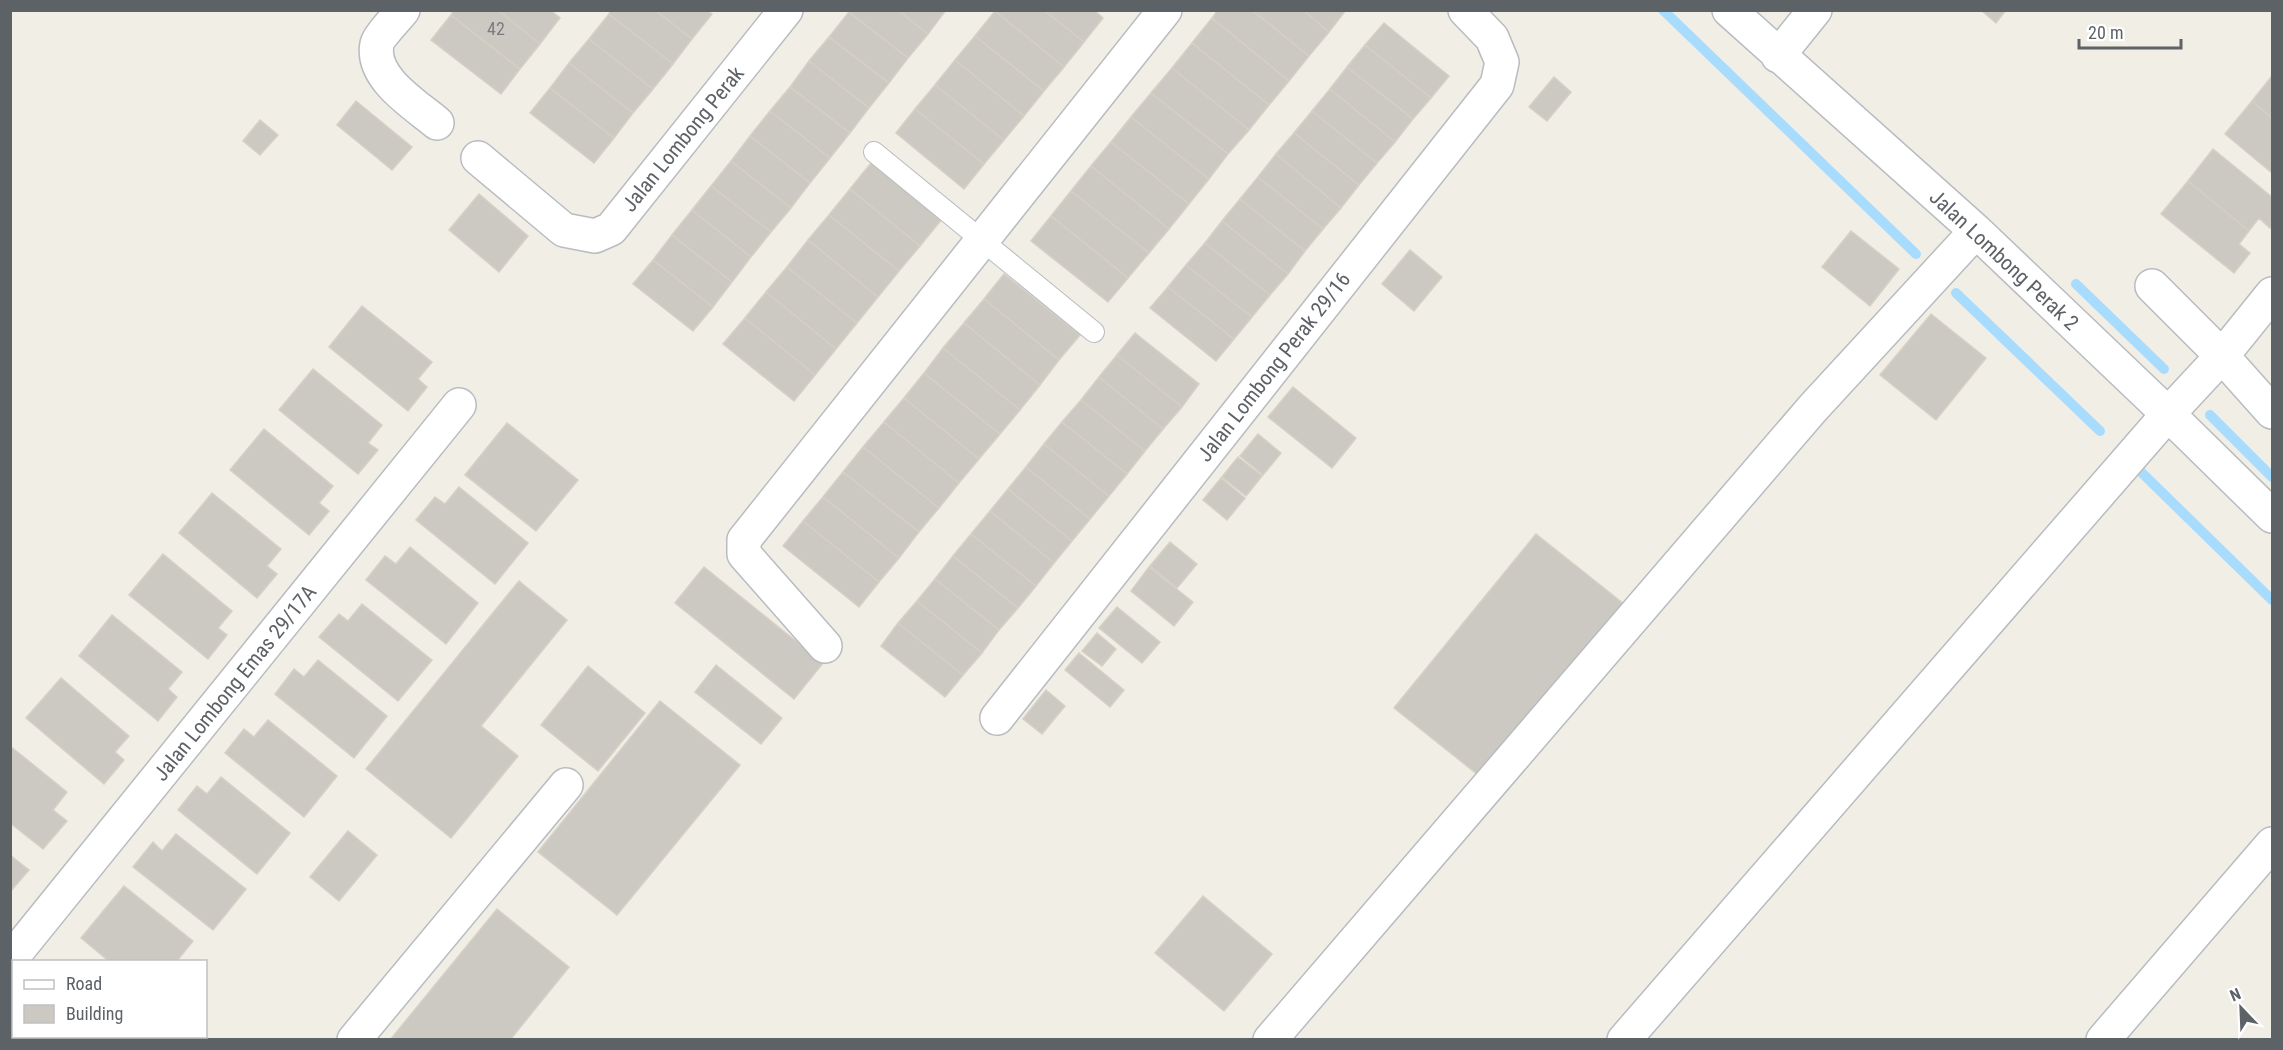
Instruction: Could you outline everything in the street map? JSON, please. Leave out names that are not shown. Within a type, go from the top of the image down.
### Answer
[{"type":"street","points":[[403,10],[377,43],[378,61],[385,78],[437,123]]},
{"type":"street","name":"Jalan Lombong Perak","points":[[478,158],[564,230],[595,236],[611,229],[786,10]]},
{"type":"street","points":[[825,646],[744,554],[744,540],[1165,10]]},
{"type":"street","name":"Jalan Lombong Perak 29/16","points":[[997,718],[1497,86],[1502,62],[1492,38],[1465,10]]},
{"type":"street","name":"Jalan Lombong Perak 2","points":[[1729,10],[1976,231],[2272,516]]},
{"type":"street","points":[[1778,56],[1815,10]]},
{"type":"street","points":[[1270,1040],[1813,408],[1976,231]]},
{"type":"street","points":[[2152,286],[2222,356],[2272,412]]},
{"type":"street","points":[[1624,1040],[2168,414],[2222,356],[2272,294]]},
{"type":"street","name":"Jalan Lombong Emas 29/17A","points":[[10,960],[459,405]]},
{"type":"street","points":[[354,1040],[566,785]]},
{"type":"street","points":[[2103,1040],[2272,844]]},
{"type":"lane","points":[[874,152],[1094,333]]},
{"type":"building","points":[[454,10],[498,10],[540,44],[520,69],[451,15]]},
{"type":"building","points":[[498,10],[550,10],[560,18],[540,44]]},
{"type":"building","points":[[611,10],[655,10],[692,39],[673,64],[609,14]]},
{"type":"building","points":[[655,10],[707,10],[712,14],[692,39]]},
{"type":"building","points":[[850,10],[898,10],[928,34],[908,58],[849,12]]},
{"type":"building","points":[[898,10],[946,10],[928,34]]},
{"type":"building","points":[[1044,10],[1094,10],[1103,18],[1084,42]]},
{"type":"building","points":[[1044,10],[1084,42],[1064,67],[995,11]]},
{"type":"building","points":[[1218,10],[1252,10],[1309,56],[1289,81],[1212,18]]},
{"type":"building","points":[[1252,10],[1303,10],[1329,32],[1309,56]]},
{"type":"building","points":[[1303,10],[1346,10],[1329,32]]},
{"type":"building","points":[[1981,10],[2006,10],[1996,23]]},
{"type":"building","points":[[995,11],[1064,67],[1044,91],[975,36]]},
{"type":"building","points":[[849,12],[908,58],[889,83],[829,37]]},
{"type":"building","points":[[609,14],[673,64],[653,89],[589,39]]},
{"type":"building","points":[[451,15],[520,69],[501,94],[431,40]]},
{"type":"building","points":[[1212,18],[1289,81],[1269,105],[1192,43]]},
{"type":"building","points":[[1384,23],[1449,76],[1431,98],[1365,45]]},
{"type":"building","points":[[975,36],[1044,91],[1024,116],[955,60]]},
{"type":"building","points":[[829,37],[889,83],[869,108],[809,61]]},
{"type":"building","points":[[589,39],[653,89],[633,113],[569,63]]},
{"type":"building","points":[[1192,43],[1269,105],[1249,130],[1172,68]]},
{"type":"building","points":[[1365,45],[1431,98],[1413,119],[1347,67]]},
{"type":"building","points":[[955,60],[1024,116],[1004,140],[935,85]]},
{"type":"building","points":[[809,61],[869,108],[850,133],[790,87]]},
{"type":"building","points":[[569,63],[633,113],[614,138],[550,88]]},
{"type":"building","points":[[1347,67],[1413,119],[1395,142],[1330,89]]},
{"type":"building","points":[[1172,68],[1249,130],[1228,154],[1151,93]]},
{"type":"building","points":[[2272,76],[2272,118],[2252,101]]},
{"type":"building","points":[[1554,77],[1571,92],[1547,121],[1529,107]]},
{"type":"building","points":[[935,85],[1004,140],[984,164],[915,109]]},
{"type":"building","points":[[790,87],[850,133],[830,158],[770,111]]},
{"type":"building","points":[[550,88],[614,138],[594,163],[530,113]]},
{"type":"building","points":[[1330,89],[1395,142],[1377,163],[1312,111]]},
{"type":"building","points":[[1151,93],[1228,154],[1209,179],[1131,117]]},
{"type":"building","points":[[356,101],[412,147],[392,170],[337,125]]},
{"type":"building","points":[[2252,101],[2272,118],[2272,173],[2225,134]]},
{"type":"building","points":[[915,109],[984,164],[964,189],[896,133]]},
{"type":"building","points":[[770,111],[830,158],[810,183],[750,136]]},
{"type":"building","points":[[1312,111],[1377,163],[1359,185],[1294,133]]},
{"type":"building","points":[[1131,117],[1209,179],[1189,204],[1111,142]]},
{"type":"building","points":[[260,120],[278,135],[260,155],[243,141]]},
{"type":"building","points":[[1294,133],[1359,185],[1341,208],[1276,154]]},
{"type":"building","points":[[750,136],[810,183],[791,208],[731,161]]},
{"type":"building","points":[[1111,142],[1189,204],[1169,229],[1091,166]]},
{"type":"building","points":[[2213,149],[2272,197],[2272,225],[2270,228],[2259,218],[2249,231],[2188,181]]},
{"type":"building","points":[[1276,154],[1341,208],[1323,229],[1258,177]]},
{"type":"building","points":[[731,161],[791,208],[771,232],[711,186]]},
{"type":"building","points":[[871,163],[942,219],[920,246],[850,189]]},
{"type":"building","points":[[1091,166],[1169,229],[1149,253],[1071,191]]},
{"type":"building","points":[[1258,177],[1323,229],[1305,251],[1240,199]]},
{"type":"building","points":[[2188,181],[2249,231],[2239,244],[2250,253],[2234,273],[2161,214]]},
{"type":"building","points":[[711,186],[771,232],[751,257],[692,210]]},
{"type":"building","points":[[850,189],[920,246],[899,271],[829,215]]},
{"type":"building","points":[[1071,191],[1149,253],[1128,278],[1051,216]]},
{"type":"building","points":[[479,194],[528,236],[499,272],[449,230]]},
{"type":"building","points":[[1240,199],[1305,251],[1288,274],[1222,221]]},
{"type":"building","points":[[692,210],[751,257],[732,282],[672,235]]},
{"type":"building","points":[[829,215],[899,271],[878,297],[808,240]]},
{"type":"building","points":[[1051,216],[1128,278],[1108,302],[1031,241]]},
{"type":"building","points":[[1222,221],[1288,274],[1270,295],[1205,243]]},
{"type":"building","points":[[1851,231],[1899,269],[1870,306],[1822,267]]},
{"type":"building","points":[[672,235],[732,282],[713,307],[653,260]]},
{"type":"building","points":[[808,240],[878,297],[857,323],[787,267]]},
{"type":"building","points":[[1205,243],[1270,295],[1252,317],[1186,265]]},
{"type":"building","points":[[1410,250],[1442,277],[1414,311],[1382,284]]},
{"type":"building","points":[[653,260],[713,307],[693,331],[633,284]]},
{"type":"building","points":[[1186,265],[1252,317],[1234,339],[1168,287]]},
{"type":"building","points":[[787,267],[857,323],[836,349],[766,292]]},
{"type":"building","points":[[1004,274],[1080,335],[1059,360],[984,299]]},
{"type":"building","points":[[1168,287],[1234,339],[1216,361],[1150,308]]},
{"type":"building","points":[[766,292],[836,349],[815,375],[745,318]]},
{"type":"building","points":[[984,299],[1059,360],[1040,385],[964,323]]},
{"type":"building","points":[[362,306],[432,362],[418,379],[427,387],[408,411],[329,347]]},
{"type":"building","points":[[1931,314],[1986,358],[1936,420],[1880,375]]},
{"type":"building","points":[[745,318],[815,375],[794,401],[723,344]]},
{"type":"building","points":[[964,323],[1040,385],[1020,410],[943,348]]},
{"type":"building","points":[[1135,333],[1199,384],[1182,407],[1117,355]]},
{"type":"building","points":[[943,348],[1020,410],[1000,434],[924,373]]},
{"type":"building","points":[[1117,355],[1182,407],[1163,429],[1099,377]]},
{"type":"building","points":[[313,369],[382,425],[368,443],[378,450],[358,474],[279,410]]},
{"type":"building","points":[[924,373],[1000,434],[979,459],[904,398]]},
{"type":"building","points":[[1099,377],[1163,429],[1145,451],[1081,400]]},
{"type":"building","points":[[1293,387],[1356,438],[1332,468],[1268,417]]},
{"type":"building","points":[[904,398],[979,459],[959,483],[884,422]]},
{"type":"building","points":[[1081,400],[1145,451],[1127,474],[1062,422]]},
{"type":"building","points":[[884,422],[959,483],[939,508],[863,447]]},
{"type":"building","points":[[1062,422],[1127,474],[1109,496],[1044,444]]},
{"type":"building","points":[[507,423],[578,480],[536,531],[465,475]]},
{"type":"building","points":[[264,429],[333,486],[319,503],[329,511],[309,535],[230,470]]},
{"type":"building","points":[[1258,434],[1281,453],[1263,475],[1240,456]]},
{"type":"building","points":[[1044,444],[1109,496],[1090,519],[1026,467]]},
{"type":"building","points":[[863,447],[939,508],[919,532],[843,472]]},
{"type":"building","points":[[1238,457],[1262,476],[1246,496],[1222,477]]},
{"type":"building","points":[[1026,467],[1090,519],[1072,541],[1008,489]]},
{"type":"building","points":[[843,472],[919,532],[899,558],[823,497]]},
{"type":"building","points":[[1221,478],[1245,498],[1227,520],[1203,500]]},
{"type":"building","points":[[459,487],[528,543],[495,584],[416,520],[435,497],[445,504]]},
{"type":"building","points":[[1008,489],[1072,541],[1054,563],[990,511]]},
{"type":"building","points":[[212,493],[281,549],[267,566],[277,574],[257,598],[179,533]]},
{"type":"building","points":[[823,497],[899,558],[879,582],[803,521]]},
{"type":"building","points":[[990,511],[1054,563],[1036,586],[971,534]]},
{"type":"building","points":[[803,521],[879,582],[859,607],[783,546]]},
{"type":"building","points":[[971,534],[1036,586],[1018,608],[953,556]]},
{"type":"building","points":[[1536,534],[1629,608],[1487,782],[1394,708]]},
{"type":"building","points":[[1170,542],[1197,564],[1177,588],[1150,566]]},
{"type":"building","points":[[410,547],[478,603],[446,644],[366,580],[385,556],[396,564]]},
{"type":"building","points":[[163,554],[232,611],[218,628],[227,635],[208,659],[129,595]]},
{"type":"building","points":[[953,556],[1018,608],[999,630],[935,579]]},
{"type":"building","points":[[704,567],[823,663],[794,699],[675,603]]},
{"type":"building","points":[[1149,567],[1193,602],[1174,626],[1131,591]]},
{"type":"building","points":[[935,579],[999,630],[982,653],[917,601]]},
{"type":"building","points":[[519,581],[567,620],[481,726],[518,756],[451,838],[366,769]]},
{"type":"building","points":[[917,601],[982,653],[963,675],[898,623]]},
{"type":"building","points":[[362,604],[432,660],[398,701],[319,637],[339,614],[348,621]]},
{"type":"building","points":[[1117,607],[1160,642],[1142,663],[1099,628]]},
{"type":"building","points":[[112,615],[182,672],[168,689],[177,697],[158,721],[79,656]]},
{"type":"building","points":[[898,623],[963,675],[945,697],[881,646]]},
{"type":"building","points":[[1097,633],[1116,649],[1102,666],[1082,651]]},
{"type":"building","points":[[1079,653],[1124,690],[1110,707],[1065,670]]},
{"type":"building","points":[[318,660],[387,716],[354,758],[275,694],[294,669],[304,677]]},
{"type":"building","points":[[716,665],[782,718],[761,744],[695,692]]},
{"type":"building","points":[[588,666],[645,713],[598,771],[541,725]]},
{"type":"building","points":[[61,678],[129,736],[115,752],[124,760],[104,784],[26,718]]},
{"type":"building","points":[[1046,690],[1065,706],[1042,734],[1023,719]]},
{"type":"building","points":[[660,701],[740,765],[617,915],[538,852]]},
{"type":"building","points":[[268,720],[337,776],[304,817],[225,753],[244,729],[254,737]]},
{"type":"building","points":[[10,746],[67,792],[53,810],[67,821],[43,849],[10,823]]},
{"type":"building","points":[[221,777],[290,833],[257,874],[178,810],[197,786],[207,794]]},
{"type":"building","points":[[348,831],[377,855],[339,901],[310,877]]},
{"type":"building","points":[[176,834],[246,889],[213,930],[133,867],[153,842],[162,851]]},
{"type":"building","points":[[10,855],[29,870],[10,892]]},
{"type":"building","points":[[124,886],[193,941],[178,960],[108,960],[81,938]]},
{"type":"building","points":[[1203,896],[1272,954],[1224,1011],[1155,953]]},
{"type":"building","points":[[497,909],[569,967],[510,1040],[390,1040]]},
{"type":"waterway","points":[[1663,10],[1916,254]]},
{"type":"waterway","points":[[2076,284],[2164,369]]},
{"type":"waterway","points":[[1956,293],[2100,431]]},
{"type":"waterway","points":[[2210,415],[2272,477]]},
{"type":"waterway","points":[[2140,471],[2272,600]]}]
